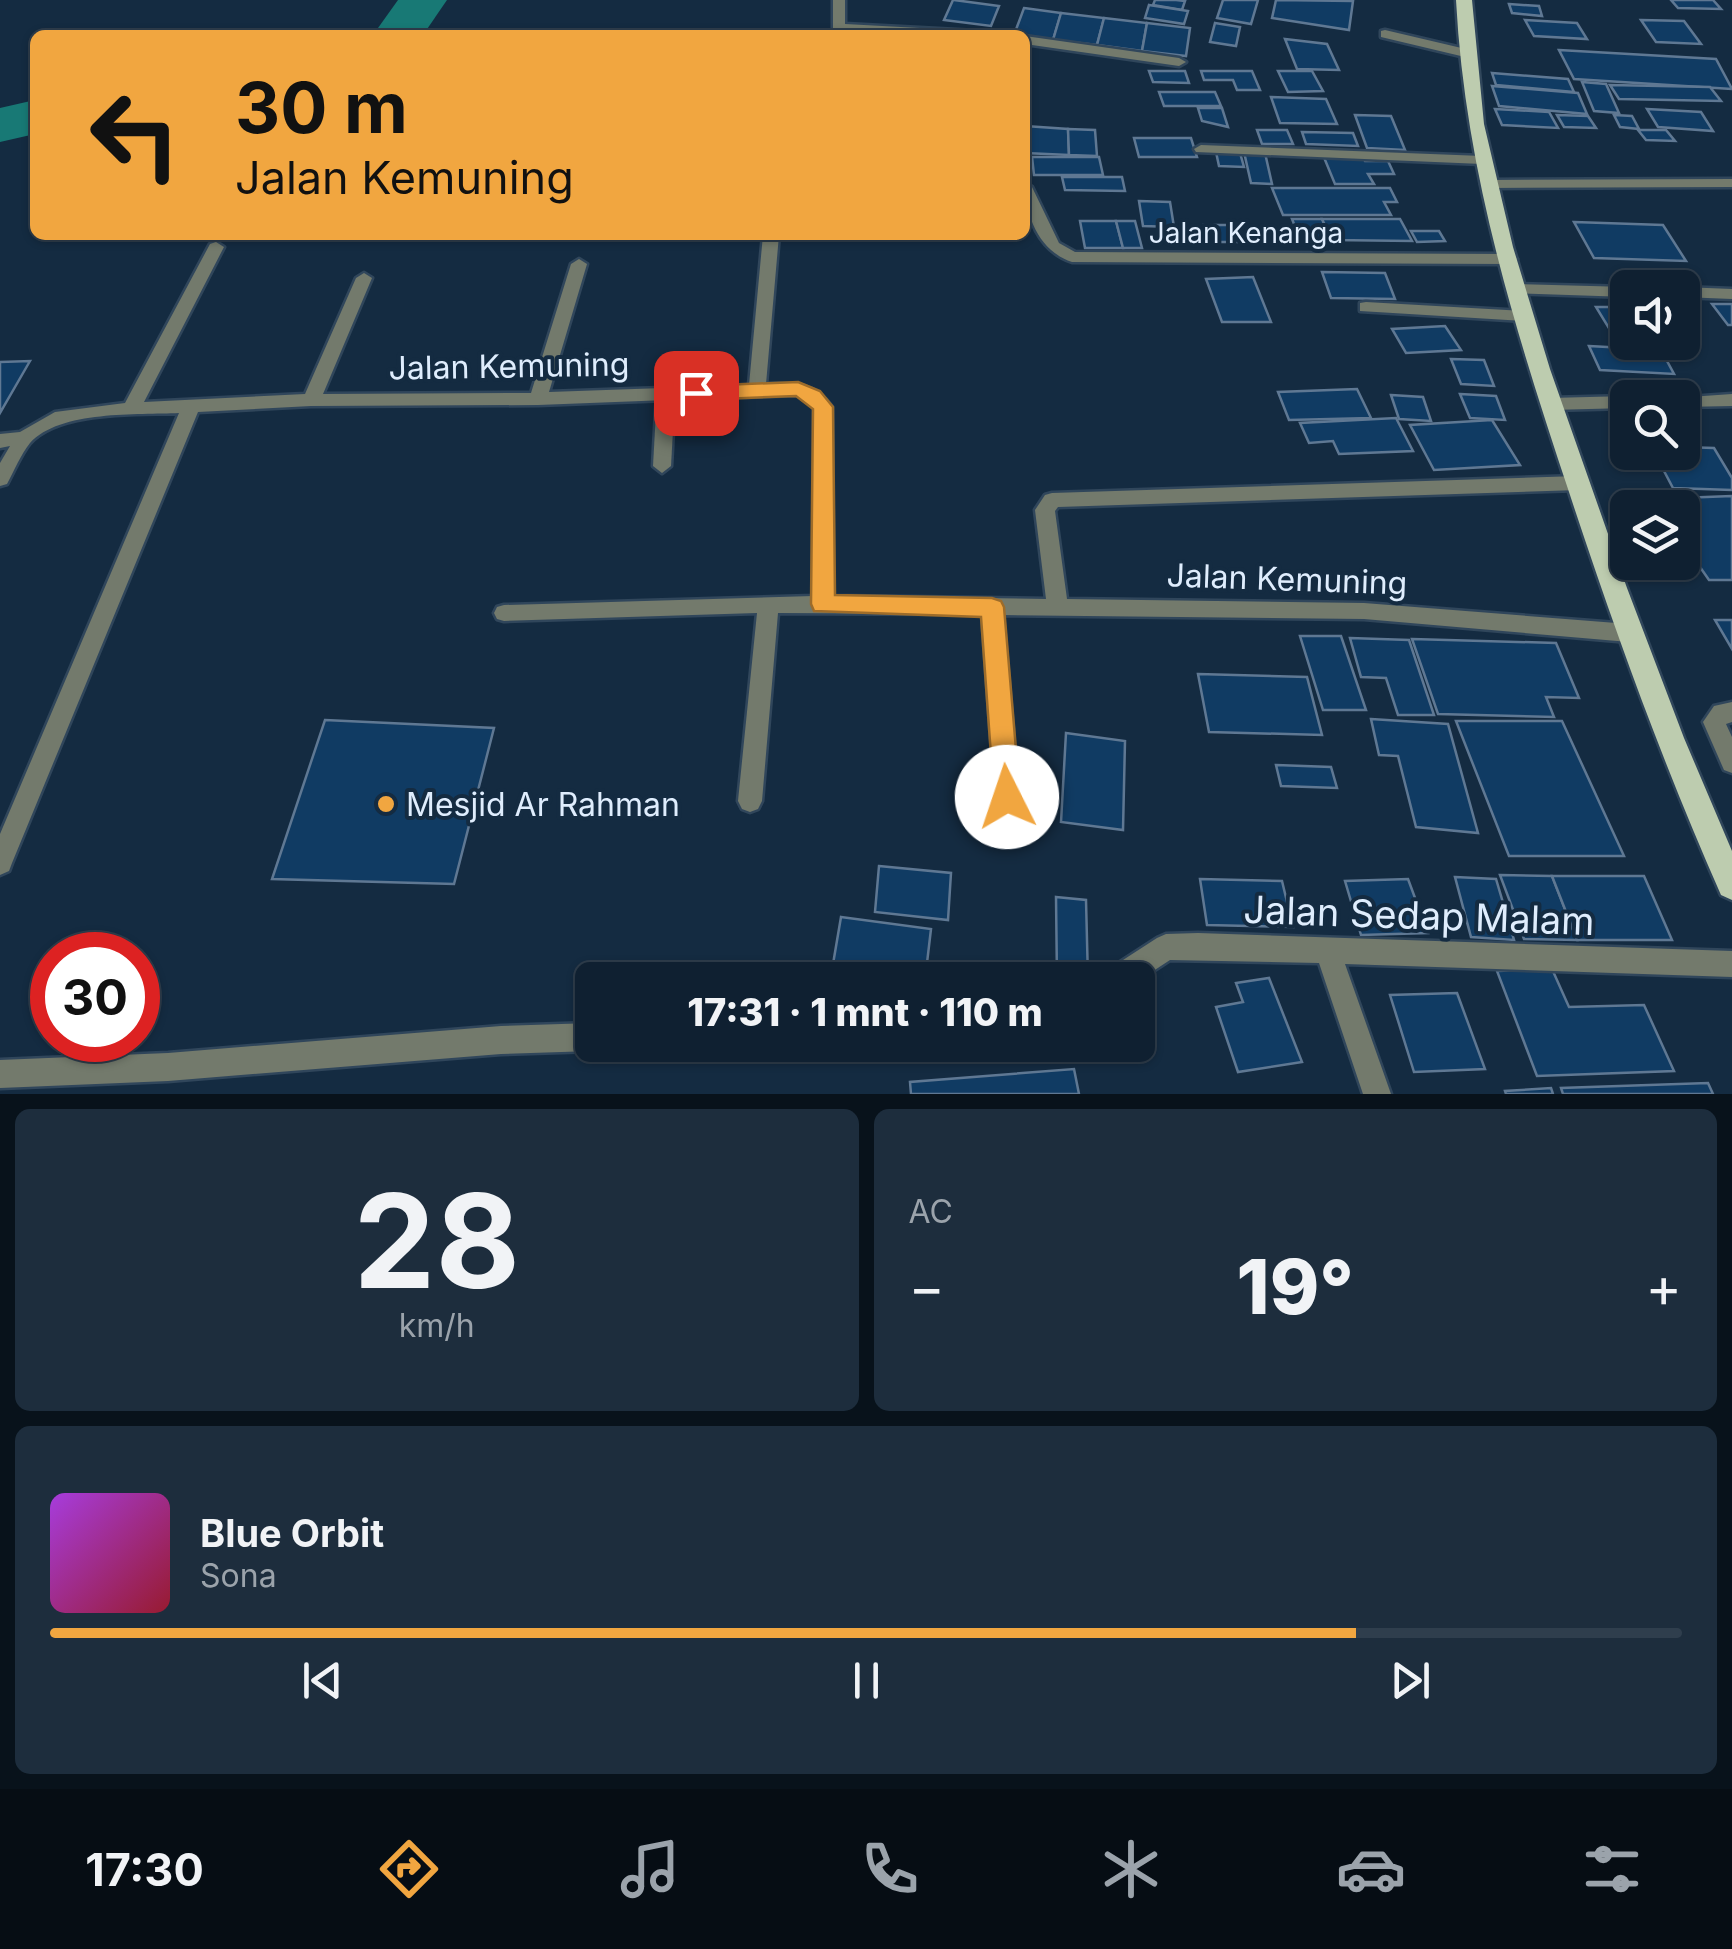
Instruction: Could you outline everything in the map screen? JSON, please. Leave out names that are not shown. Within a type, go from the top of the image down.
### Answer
[{"type":"main road","points":[[1464,0],[1465,53],[1482,160],[1550,404],[1629,633],[1721,835],[1732,885]]},
{"type":"street","points":[[839,0],[839,30]]},
{"type":"street","points":[[1385,34],[1465,53]]},
{"type":"street","points":[[1030,41],[1180,62]]},
{"type":"street","points":[[1200,149],[1482,160]]},
{"type":"street","points":[[1488,184],[1732,183]]},
{"type":"street","name":"Jalan Kenanga","points":[[1030,198],[1052,246],[1072,257],[1509,258]]},
{"type":"street","points":[[757,391],[771,240]]},
{"type":"street","points":[[130,411],[216,247]]},
{"type":"street","points":[[538,399],[579,264]]},
{"type":"street","points":[[310,400],[364,278]]},
{"type":"street","points":[[1517,289],[1610,292]]},
{"type":"street","points":[[1700,293],[1732,294]]},
{"type":"street","points":[[1366,307],[1524,316]]},
{"type":"street","name":"Jalan Kemuning","points":[[0,441],[24,438],[55,418],[75,412],[310,400],[538,399],[798,389],[813,396],[823,407],[823,604]]},
{"type":"street","points":[[662,466],[666,394]]},
{"type":"street","points":[[1700,401],[1732,400]]},
{"type":"street","points":[[1550,404],[1610,402]]},
{"type":"street","points":[[0,862],[190,409]]},
{"type":"street","points":[[0,479],[24,438]]},
{"type":"street","points":[[1058,607],[1044,510],[1052,500],[1578,483]]},
{"type":"street","name":"Jalan Kemuning","points":[[504,613],[823,604],[1364,611],[1629,633]]},
{"type":"street","points":[[750,801],[768,606]]},
{"type":"street","points":[[992,607],[1010,835]]},
{"type":"street","points":[[1732,712],[1722,714],[1714,722],[1732,763]]},
{"type":"street","name":"Jalan Sedap Malam","points":[[1143,962],[1166,947],[1327,948],[1732,964]]},
{"type":"street","points":[[1327,948],[1377,1094]]},
{"type":"street","points":[[0,1074],[168,1068],[501,1040],[575,1038]]},
{"type":"building","points":[[953,0],[999,6],[991,26],[944,20]]},
{"type":"building","points":[[1155,0],[1185,1],[1182,10],[1153,5]]},
{"type":"building","points":[[1223,0],[1258,0],[1251,24],[1217,18]]},
{"type":"building","points":[[1276,0],[1353,1],[1349,30],[1272,18]]},
{"type":"building","points":[[1671,0],[1713,0],[1721,9],[1678,8]]},
{"type":"building","points":[[1509,4],[1539,6],[1542,16],[1512,13]]},
{"type":"building","points":[[1149,5],[1188,11],[1184,24],[1145,18]]},
{"type":"building","points":[[1024,8],[1061,13],[1053,40],[1030,37],[1030,30],[1016,30]]},
{"type":"building","points":[[1061,13],[1104,18],[1097,45],[1053,40]]},
{"type":"building","points":[[1104,18],[1147,23],[1142,51],[1097,45]]},
{"type":"building","points":[[1525,20],[1577,23],[1587,39],[1534,36]]},
{"type":"building","points":[[1641,20],[1684,21],[1701,44],[1656,42]]},
{"type":"building","points":[[1147,23],[1190,28],[1186,56],[1142,51]]},
{"type":"building","points":[[1215,23],[1240,27],[1236,46],[1210,42]]},
{"type":"building","points":[[1285,39],[1327,44],[1339,70],[1297,69]]},
{"type":"building","points":[[1559,50],[1716,59],[1732,89],[1574,79]]},
{"type":"building","points":[[1149,71],[1185,71],[1189,83],[1153,82]]},
{"type":"building","points":[[1201,71],[1252,71],[1260,90],[1237,90],[1233,80],[1204,80]]},
{"type":"building","points":[[1278,71],[1312,71],[1323,91],[1288,92]]},
{"type":"building","points":[[1492,73],[1568,79],[1574,92],[1496,85]]},
{"type":"building","points":[[1582,82],[1606,84],[1619,113],[1594,111]]},
{"type":"building","points":[[1610,85],[1710,87],[1721,101],[1619,99]]},
{"type":"building","points":[[1492,86],[1578,93],[1587,114],[1499,106]]},
{"type":"building","points":[[1159,92],[1215,92],[1221,106],[1164,106]]},
{"type":"building","points":[[1271,97],[1326,99],[1337,124],[1280,123]]},
{"type":"building","points":[[1198,108],[1222,108],[1228,127],[1202,121]]},
{"type":"building","points":[[1495,109],[1549,112],[1558,128],[1502,125]]},
{"type":"building","points":[[1647,109],[1701,112],[1713,131],[1658,127]]},
{"type":"building","points":[[1355,115],[1391,116],[1405,150],[1367,148]]},
{"type":"building","points":[[1557,115],[1588,116],[1596,128],[1564,127]]},
{"type":"building","points":[[1614,115],[1632,116],[1639,129],[1620,127]]},
{"type":"building","points":[[1030,126],[1068,129],[1069,155],[1030,153]]},
{"type":"building","points":[[1068,129],[1095,130],[1097,156],[1069,155]]},
{"type":"building","points":[[1257,130],[1287,130],[1293,144],[1262,144]]},
{"type":"building","points":[[1638,130],[1666,130],[1675,141],[1646,140]]},
{"type":"building","points":[[1302,132],[1353,133],[1358,146],[1306,144]]},
{"type":"building","points":[[1134,138],[1191,138],[1197,157],[1139,157]]},
{"type":"building","points":[[1216,152],[1240,153],[1244,167],[1219,166]]},
{"type":"building","points":[[1244,152],[1265,153],[1272,184],[1251,183]]},
{"type":"building","points":[[1323,155],[1388,161],[1394,174],[1368,174],[1374,184],[1335,184]]},
{"type":"building","points":[[1032,157],[1099,157],[1103,175],[1034,175]]},
{"type":"building","points":[[1062,177],[1122,177],[1125,191],[1065,190]]},
{"type":"building","points":[[1272,188],[1390,188],[1397,202],[1384,202],[1391,215],[1283,215]]},
{"type":"building","points":[[1139,201],[1170,202],[1174,227],[1143,226]]},
{"type":"building","points":[[1292,219],[1322,219],[1332,240],[1301,241]]},
{"type":"building","points":[[1322,219],[1400,219],[1412,241],[1332,240]]},
{"type":"building","points":[[1080,221],[1116,221],[1123,248],[1085,248]]},
{"type":"building","points":[[1116,221],[1135,221],[1142,248],[1123,248]]},
{"type":"building","points":[[1574,222],[1663,225],[1686,261],[1594,258]]},
{"type":"building","points":[[1204,225],[1238,225],[1245,242],[1209,242]]},
{"type":"building","points":[[1411,231],[1439,231],[1445,241],[1417,242]]},
{"type":"building","points":[[1322,272],[1385,273],[1395,299],[1331,298]]},
{"type":"building","points":[[1253,277],[1271,322],[1222,322],[1206,279]]},
{"type":"building","points":[[1712,304],[1732,304],[1732,325],[1728,325]]},
{"type":"building","points":[[1596,307],[1610,307],[1610,330]]},
{"type":"building","points":[[1445,326],[1461,350],[1406,353],[1392,329]]},
{"type":"building","points":[[1589,346],[1610,347],[1610,360],[1666,360],[1674,374],[1600,370]]},
{"type":"building","points":[[1451,359],[1484,360],[1494,386],[1461,384]]},
{"type":"building","points":[[30,361],[0,413],[0,362]]},
{"type":"building","points":[[1357,389],[1371,418],[1289,420],[1278,392]]},
{"type":"building","points":[[1460,394],[1496,396],[1505,420],[1470,418]]},
{"type":"building","points":[[1391,395],[1423,397],[1431,421],[1399,419]]},
{"type":"building","points":[[1396,418],[1413,451],[1339,454],[1333,441],[1309,443],[1300,423]]},
{"type":"building","points":[[1492,420],[1520,465],[1434,470],[1410,425]]},
{"type":"building","points":[[1700,448],[1714,448],[1732,478],[1732,490],[1673,488],[1664,470],[1700,470]]},
{"type":"building","points":[[1732,496],[1732,580],[1709,580],[1700,567],[1700,497]]},
{"type":"building","points":[[1715,620],[1732,620],[1732,649]]},
{"type":"building","points":[[1300,636],[1341,636],[1366,710],[1323,710]]},
{"type":"building","points":[[1350,638],[1409,640],[1434,715],[1398,715],[1386,678],[1361,677]]},
{"type":"building","points":[[1412,639],[1556,643],[1579,698],[1546,697],[1554,717],[1438,714]]},
{"type":"building","points":[[1198,674],[1307,677],[1322,735],[1209,732]]},
{"type":"building","points":[[1371,719],[1448,724],[1478,833],[1416,827],[1398,756],[1379,755]]},
{"type":"building","name":"Mesjid Ar Rahman","points":[[325,720],[494,728],[454,884],[272,879]]},
{"type":"building","points":[[1456,721],[1562,721],[1624,856],[1509,856]]},
{"type":"building","points":[[1066,733],[1125,741],[1123,830],[1061,822]]},
{"type":"building","points":[[1276,765],[1331,767],[1337,788],[1281,786]]},
{"type":"building","points":[[879,866],[951,873],[948,920],[875,912]]},
{"type":"building","points":[[1500,875],[1552,876],[1577,940],[1524,939]]},
{"type":"building","points":[[1552,876],[1644,876],[1672,940],[1577,940]]},
{"type":"building","points":[[1455,877],[1496,879],[1514,940],[1471,937]]},
{"type":"building","points":[[1200,879],[1282,881],[1293,927],[1207,925]]},
{"type":"building","points":[[1408,879],[1428,933],[1361,935],[1345,881]]},
{"type":"building","points":[[1056,897],[1086,900],[1088,962],[1057,962]]},
{"type":"building","points":[[841,917],[931,929],[927,962],[833,962]]},
{"type":"building","points":[[1552,969],[1569,1007],[1644,1005],[1674,1071],[1537,1076],[1497,971]]},
{"type":"building","points":[[1269,978],[1302,1062],[1238,1072],[1216,1007],[1243,1002],[1236,983]]},
{"type":"building","points":[[1457,993],[1485,1069],[1414,1072],[1390,995]]},
{"type":"building","points":[[1074,1069],[1079,1094],[911,1094],[910,1082]]},
{"type":"building","points":[[1708,1083],[1713,1094],[1563,1094],[1561,1088]]},
{"type":"building","points":[[1551,1088],[1553,1094],[1505,1091]]},
{"type":"waterway","points":[[402,30],[423,0]]},
{"type":"waterway","points":[[0,125],[30,118]]},
{"type":"place","name":"Mesjid Ar Rahman","points":[[386,804]]},
{"type":"route","points":[[696,393],[798,389],[813,396],[823,407],[823,604],[992,607],[1007,797]]}]
